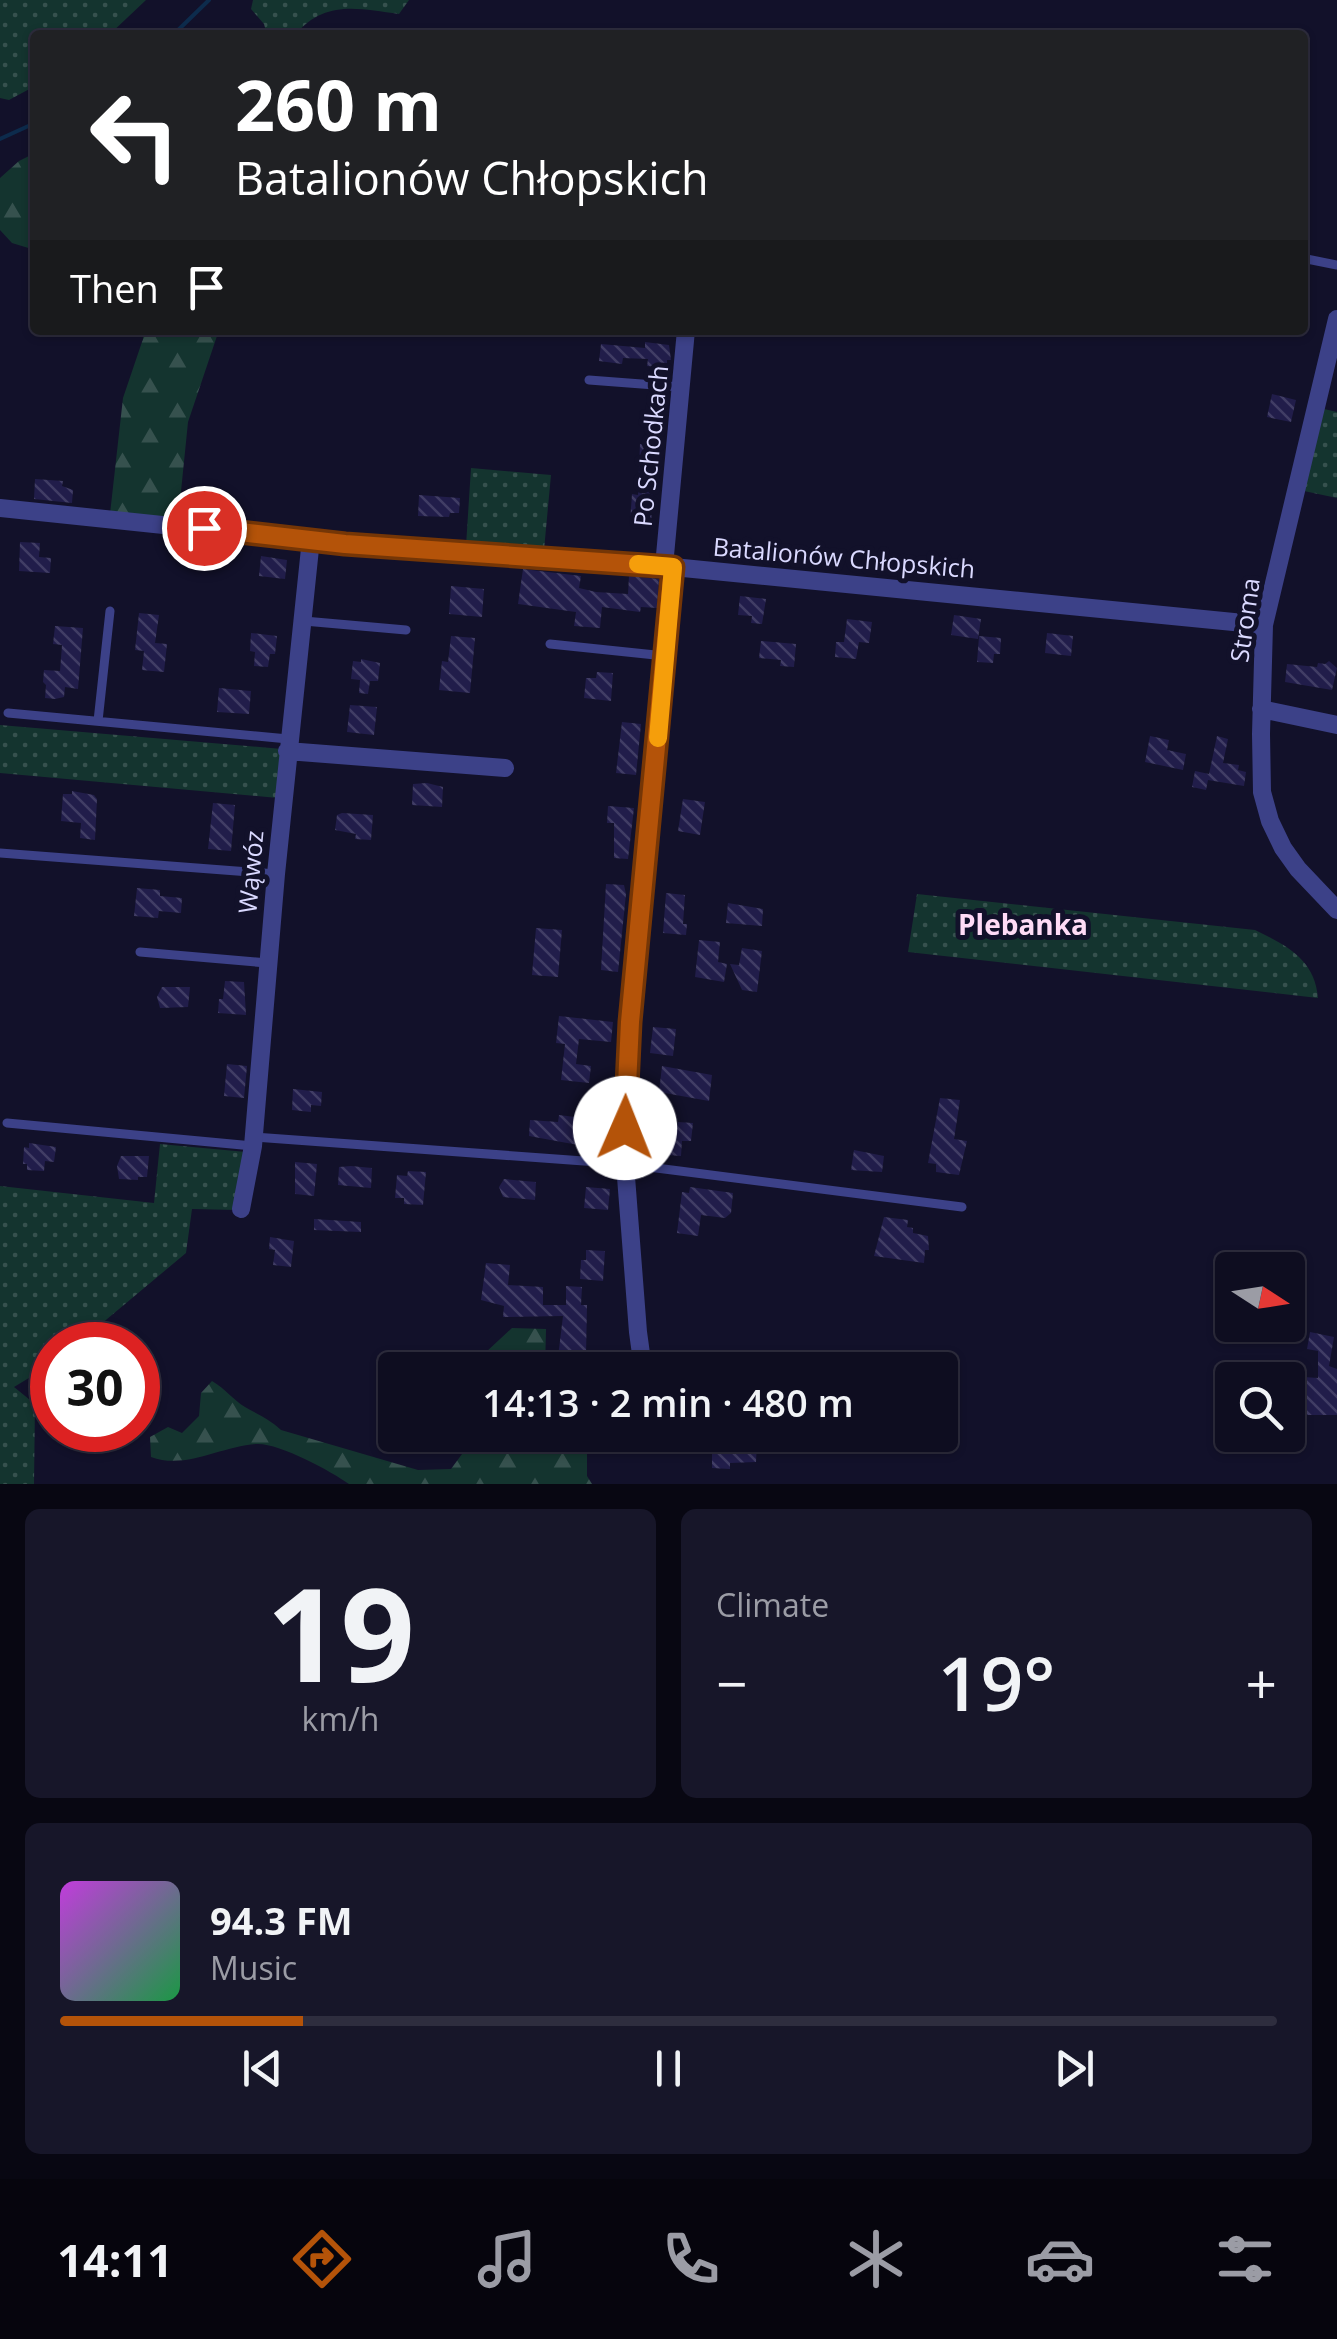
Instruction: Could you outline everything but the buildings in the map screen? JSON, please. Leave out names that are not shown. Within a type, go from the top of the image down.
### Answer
[{"type":"street","name":"Stroma","points":[[1337,319],[1264,625],[1261,709],[1262,792],[1270,821],[1282,848],[1337,910]]},
{"type":"street","name":"Po Schodkach","points":[[641,1352],[625,1164],[625,1092],[665,656],[686,335]]},
{"type":"street","name":"Batalionów Chłopskich","points":[[0,508],[1264,625]]},
{"type":"street","name":"Wąwóz","points":[[242,1209],[254,1142],[310,539]]},
{"type":"street","points":[[1261,709],[1337,725]]},
{"type":"street","points":[[288,745],[505,768]]},
{"type":"lane","points":[[1308,259],[1337,265]]},
{"type":"lane","points":[[589,380],[683,387]]},
{"type":"lane","points":[[98,721],[110,611]]},
{"type":"lane","points":[[301,621],[406,630]]},
{"type":"lane","points":[[550,644],[665,656]]},
{"type":"lane","points":[[8,713],[288,745]]},
{"type":"lane","points":[[0,853],[276,874]]},
{"type":"lane","points":[[140,952],[268,963]]},
{"type":"lane","points":[[7,1123],[625,1164],[962,1207]]},
{"type":"green space","points":[[0,0],[146,0],[114,30],[30,30],[30,89],[9,100],[0,98]]},
{"type":"green space","points":[[253,0],[409,0],[399,14],[342,9],[318,16],[300,30],[266,30],[251,9]]},
{"type":"green space","points":[[30,156],[30,248],[12,243],[0,230],[0,178]]},
{"type":"green space","points":[[143,335],[217,335],[188,422],[178,521],[110,514],[123,398]]},
{"type":"green space","points":[[1324,409],[1337,412],[1337,498],[1304,491]]},
{"type":"green space","points":[[471,468],[551,475],[544,550],[466,546]]},
{"type":"green space","points":[[0,725],[282,749],[278,798],[0,773]]},
{"type":"green space","points":[[917,894],[1255,930],[1288,948],[1305,963],[1318,998],[908,952]]},
{"type":"green space","points":[[160,1144],[246,1152],[237,1210],[192,1209],[186,1253],[104,1322],[30,1322],[30,1377],[14,1387],[30,1400],[34,1484],[0,1484],[0,1186],[154,1203]]},
{"type":"green space","points":[[512,1328],[546,1329],[545,1352],[486,1352]]},
{"type":"green space","points":[[212,1381],[281,1430],[418,1470],[451,1469],[464,1452],[587,1452],[587,1476],[592,1484],[349,1484],[291,1453],[257,1444],[177,1461],[151,1457],[151,1452],[160,1452],[160,1431],[168,1427],[182,1433],[199,1416],[201,1393]]},
{"type":"waterway","points":[[178,30],[209,0]]},
{"type":"waterway","points":[[0,139],[30,125]]},
{"type":"slow traffic","points":[[638,564],[673,567],[658,738]]},
{"type":"district","name":"Plebanka","points":[[1023,925]]},
{"type":"route","points":[[204,528],[345,544],[673,567],[630,1022],[625,1128]]}]
